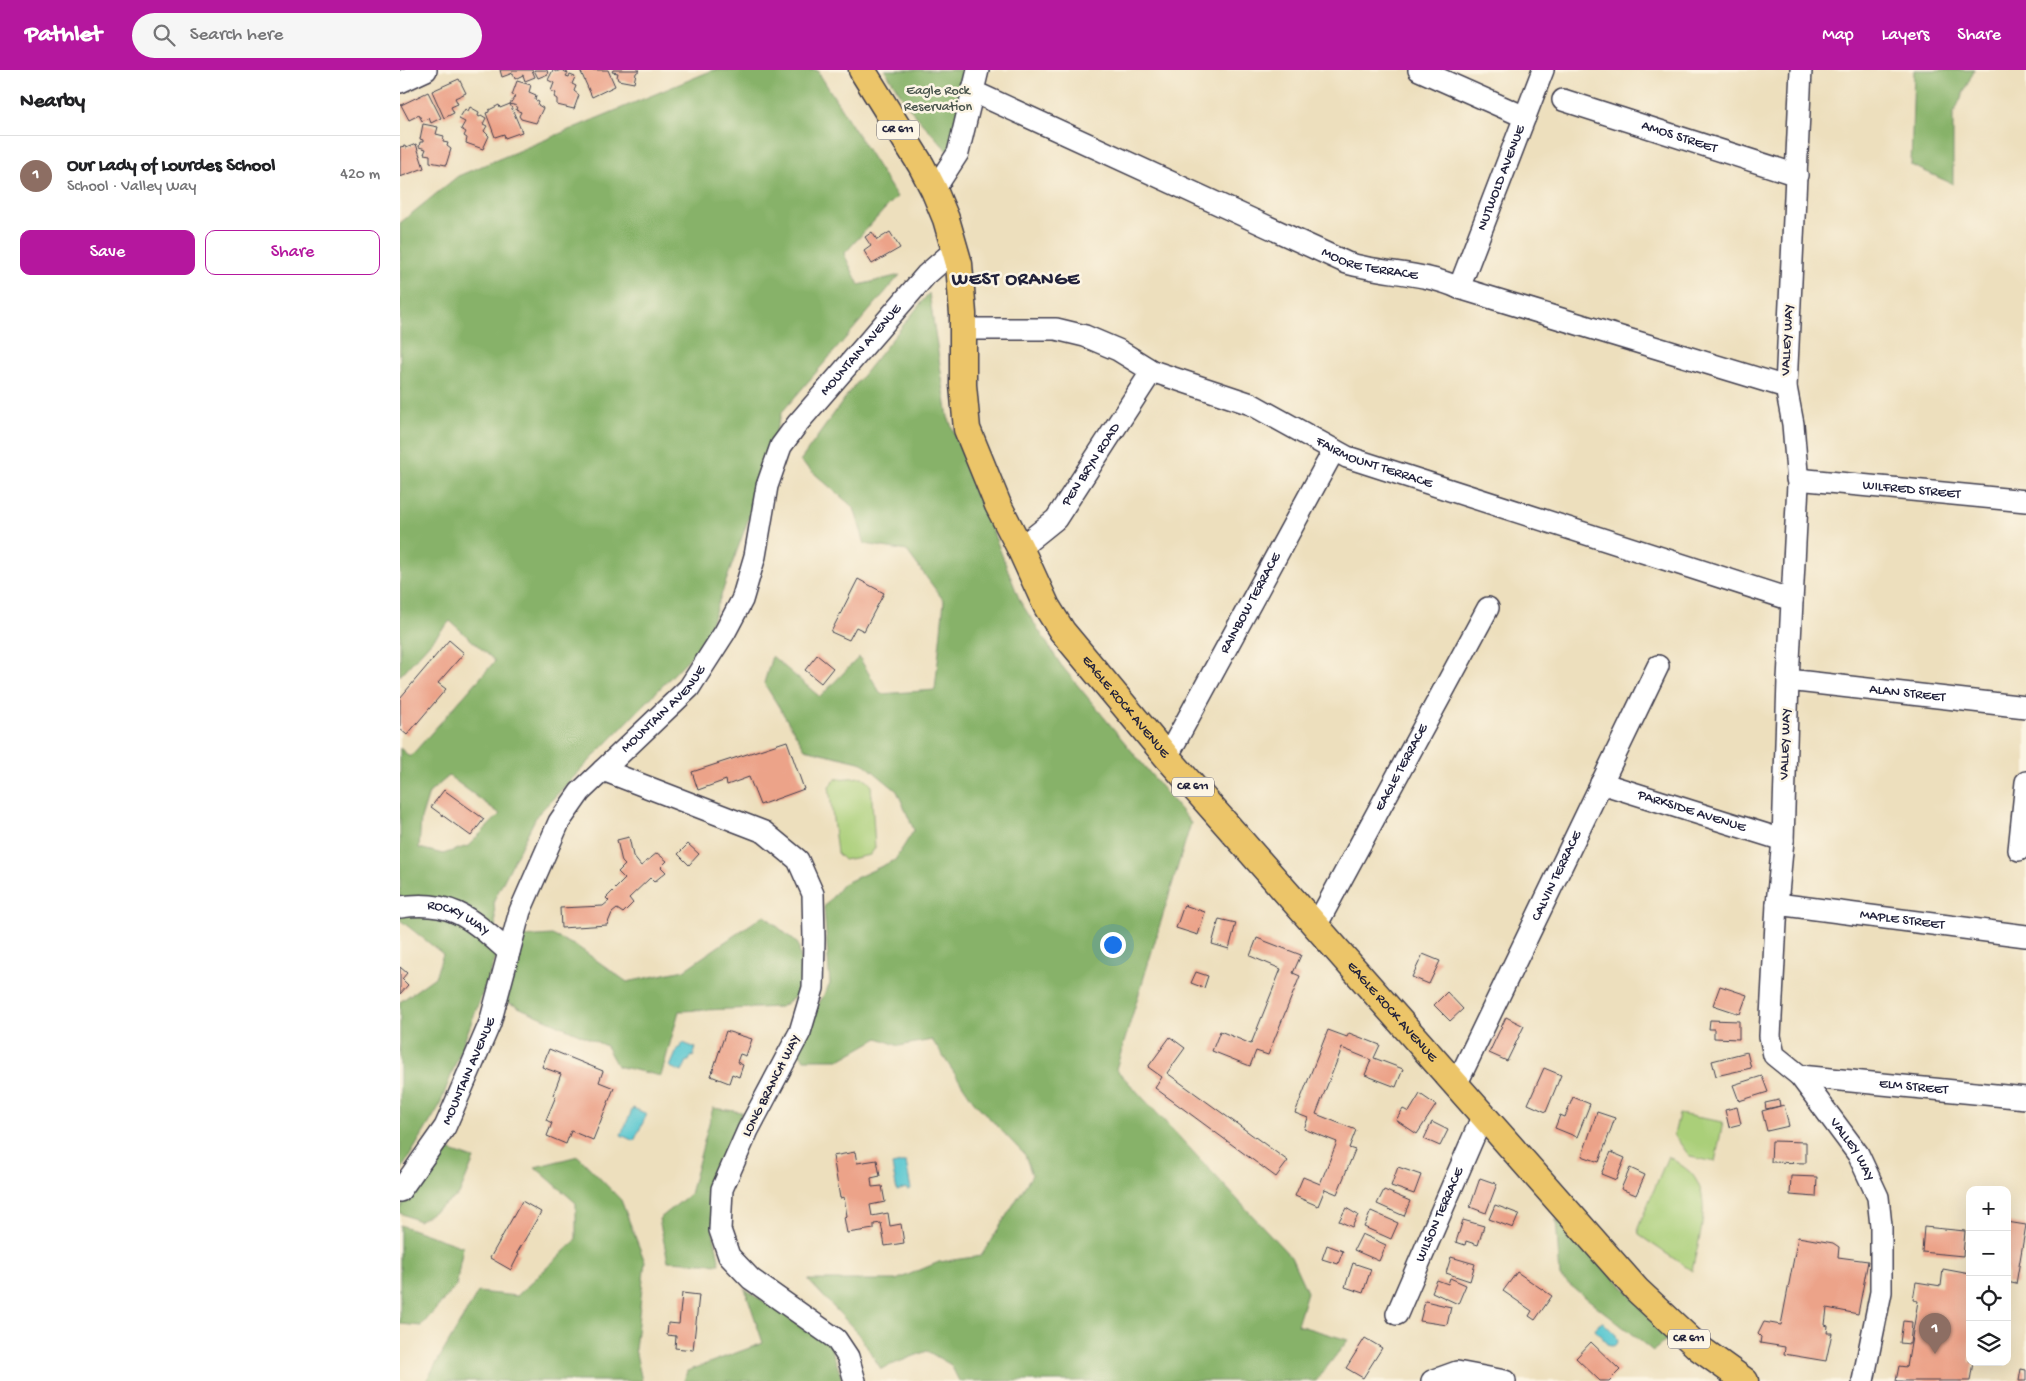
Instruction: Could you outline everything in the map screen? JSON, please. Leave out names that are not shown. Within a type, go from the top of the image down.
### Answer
[{"type":"main road","name":"EAGLE ROCK AVENUE","points":[[862,70],[934,190],[956,249],[960,275],[963,385],[967,429],[998,505],[1047,607],[1062,631],[1167,757],[1637,1290],[1699,1348],[1745,1381]]},
{"type":"street","points":[[400,82],[426,70]]},
{"type":"street","points":[[934,190],[958,153],[978,70]]},
{"type":"street","points":[[1419,70],[1526,117]]},
{"type":"street","name":"NUTWOLD AVENUE","points":[[1459,288],[1543,70]]},
{"type":"street","name":"VALLEY WAY","points":[[1801,70],[1786,387],[1793,424],[1798,479],[1788,680],[1783,840],[1777,904],[1770,1036],[1774,1055],[1800,1076],[1858,1154],[1878,1197],[1881,1226],[1881,1292],[1863,1381]]},
{"type":"street","name":"MOORE TERRACE","points":[[972,91],[1347,263],[1369,270],[1442,280],[1459,288],[1786,387]]},
{"type":"street","name":"AMOS STREET","points":[[1563,100],[1797,175]]},
{"type":"street","name":"MOUNTAIN AVENUE","points":[[400,1190],[445,1127],[490,1023],[520,911],[559,822],[580,792],[689,688],[725,632],[742,600],[755,556],[767,486],[781,446],[798,423],[926,276],[956,249]]},
{"type":"street","name":"FAIRMOUNT TERRACE","points":[[962,329],[1056,329],[1085,336],[1118,350],[1152,370],[1251,404],[1347,457],[1792,600]]},
{"type":"street","name":"PEN BRYN ROAD","points":[[1020,548],[1056,519],[1152,370]]},
{"type":"street","name":"RAINBOW TERRACE","points":[[1167,757],[1334,450]]},
{"type":"street","name":"WILFRED STREET","points":[[1798,479],[2026,500]]},
{"type":"street","name":"EAGLE TERRACE","points":[[1316,926],[1488,608]]},
{"type":"street","name":"CALVIN TERRACE","points":[[1456,1085],[1658,666]]},
{"type":"street","name":"ALAN STREET","points":[[1788,680],[2026,707]]},
{"type":"street","name":"LONG BRANCH WAY","points":[[603,770],[764,832],[798,860],[813,894],[814,939],[810,997],[800,1032],[748,1130],[722,1189],[720,1230],[730,1256],[751,1279],[836,1339],[848,1357],[855,1381]]},
{"type":"street","points":[[2019,850],[2026,782]]},
{"type":"street","name":"PARKSIDE AVENUE","points":[[1601,783],[1783,840]]},
{"type":"street","name":"MAPLE STREET","points":[[1777,904],[2026,936]]},
{"type":"street","name":"ROCKY WAY","points":[[400,907],[414,905],[446,908],[470,919],[509,952]]},
{"type":"street","name":"ELM STREET","points":[[1800,1076],[2026,1098]]},
{"type":"street","name":"WILSON TERRACE","points":[[1397,1314],[1483,1115]]},
{"type":"street","points":[[1432,1381],[1458,1372],[1505,1381]]},
{"type":"green space","points":[[713,70],[817,70],[897,197],[844,254],[859,285],[900,275],[782,412],[748,520],[704,643],[537,815],[494,900],[497,955],[439,1107],[400,1172],[400,1002],[435,977],[443,954],[400,920],[400,748],[410,757],[495,661],[450,621],[400,676],[400,223],[458,176]],"holes":[[[449,776],[500,814],[468,846],[443,854],[419,848],[421,819],[429,793]]]},
{"type":"green space","name":"Eagle Rock Reservation","points":[[885,70],[973,70],[953,157],[909,108]]},
{"type":"green space","points":[[1914,70],[1974,70],[1953,115],[1953,184],[1911,165]]},
{"type":"green space","points":[[929,293],[948,417],[1020,601],[1061,665],[1191,823],[1116,1069],[1291,1257],[1307,1292],[1297,1325],[1348,1340],[1316,1381],[959,1381],[951,1365],[927,1351],[881,1369],[858,1333],[808,1280],[896,1280],[939,1262],[981,1256],[1032,1175],[1025,1155],[974,1102],[932,1040],[899,1046],[878,1038],[841,1059],[804,1059],[783,1035],[814,1012],[830,984],[824,907],[843,884],[895,860],[914,830],[897,791],[863,763],[805,749],[764,683],[772,656],[820,697],[859,657],[881,694],[935,690],[944,601],[907,551],[865,544],[854,508],[800,461],[848,394]]},
{"type":"green space","points":[[862,777],[871,784],[875,848],[870,855],[844,860],[837,853],[829,786],[836,779]]},
{"type":"green space","points":[[764,915],[798,944],[806,989],[781,1007],[679,1011],[661,1076],[617,1066],[606,1046],[507,1002],[522,937],[552,935],[578,947],[627,982],[684,970]]},
{"type":"green space","points":[[713,1108],[742,1112],[718,1179],[713,1231],[720,1264],[668,1261],[659,1219],[690,1194]]},
{"type":"green space","points":[[1679,1114],[1723,1122],[1715,1162],[1690,1157],[1674,1135]]},
{"type":"green space","points":[[436,1146],[474,1159],[459,1195],[419,1221],[400,1213],[400,1209]]},
{"type":"green space","points":[[578,1156],[621,1200],[645,1262],[635,1349],[642,1381],[426,1381],[478,1292],[517,1296],[576,1240],[576,1203],[535,1167]]},
{"type":"green space","points":[[1668,1156],[1690,1172],[1698,1182],[1702,1194],[1703,1220],[1692,1271],[1639,1235],[1638,1228]]},
{"type":"green space","points":[[1556,1219],[1672,1336],[1653,1351],[1560,1277]]},
{"type":"green space","points":[[400,1225],[463,1247],[456,1286],[421,1326],[400,1324]]},
{"type":"green space","points":[[745,1289],[830,1345],[843,1381],[684,1381],[687,1371],[763,1343]]},
{"type":"water","points":[[683,1043],[696,1048],[693,1057],[691,1056],[689,1061],[687,1061],[682,1072],[670,1067],[678,1048]]},
{"type":"water","points":[[633,1108],[647,1114],[634,1141],[621,1135]]},
{"type":"water","points":[[906,1162],[911,1189],[907,1190],[906,1188],[897,1191],[892,1165]]},
{"type":"water","points":[[1603,1322],[1616,1335],[1618,1342],[1614,1346],[1608,1344],[1595,1330],[1599,1323]]},
{"type":"building","points":[[500,70],[532,70],[535,77],[525,81],[523,75],[515,79],[513,73],[502,77]]},
{"type":"building","points":[[534,70],[547,70],[548,74],[538,78]]},
{"type":"building","points":[[553,70],[556,72],[561,70],[568,73],[566,76],[575,77],[572,84],[576,86],[574,91],[579,95],[574,109],[557,105],[557,99],[554,97],[556,93],[551,91],[554,83],[548,80]]},
{"type":"building","points":[[580,70],[608,70],[615,86],[592,97]]},
{"type":"building","points":[[613,70],[640,70],[636,73],[634,83],[618,80],[618,73],[612,72]]},
{"type":"building","points":[[459,79],[466,93],[455,98],[458,104],[451,107],[454,113],[444,118],[432,91]]},
{"type":"building","points":[[517,81],[531,85],[529,92],[536,95],[535,100],[543,108],[536,123],[521,119],[519,116],[521,112],[516,110],[517,106],[510,104],[515,96],[512,95]]},
{"type":"building","points":[[428,92],[441,118],[431,123],[429,118],[422,121],[419,115],[409,120],[401,105]]},
{"type":"building","points":[[510,104],[522,132],[505,138],[504,134],[495,137],[486,113],[499,105],[500,108]]},
{"type":"building","points":[[470,107],[479,112],[478,116],[480,117],[481,115],[486,118],[483,124],[487,126],[484,131],[489,136],[483,149],[466,143],[467,138],[464,136],[466,132],[461,129],[465,122],[459,119],[465,109],[468,111]]},
{"type":"building","points":[[423,124],[438,127],[436,134],[444,136],[443,142],[448,143],[447,146],[451,149],[446,165],[430,162],[430,155],[424,154],[426,149],[419,147],[420,142],[423,142],[420,139]]},
{"type":"building","points":[[416,144],[424,168],[400,177],[400,147],[405,146],[406,148]]},
{"type":"building","points":[[872,232],[877,240],[890,232],[900,248],[872,264],[864,251],[871,246],[865,237]]},
{"type":"building","points":[[858,579],[884,593],[864,631],[856,627],[849,640],[831,632]]},
{"type":"building","points":[[449,640],[464,653],[438,683],[446,689],[407,735],[400,729],[400,698]]},
{"type":"building","points":[[817,655],[833,668],[821,683],[805,670]]},
{"type":"building","points":[[787,741],[804,789],[760,805],[749,777],[727,785],[726,780],[698,790],[692,772]]},
{"type":"building","points":[[444,790],[484,819],[471,836],[431,807]]},
{"type":"building","points":[[629,837],[633,856],[641,866],[657,853],[667,861],[661,867],[666,872],[654,882],[650,878],[629,898],[633,903],[623,913],[617,909],[612,913],[607,925],[561,928],[560,908],[603,906],[609,901],[606,898],[625,879],[618,872],[625,865],[622,862],[617,840]]},
{"type":"building","points":[[688,844],[699,854],[689,865],[678,854]]},
{"type":"building","points":[[1184,905],[1205,912],[1198,935],[1176,928]]},
{"type":"building","points":[[1219,919],[1236,923],[1229,949],[1212,944]]},
{"type":"building","points":[[1257,938],[1301,955],[1293,973],[1300,976],[1268,1055],[1256,1051],[1250,1066],[1212,1051],[1220,1031],[1251,1044],[1281,969],[1250,956]]},
{"type":"building","points":[[1423,954],[1440,961],[1429,984],[1412,977]]},
{"type":"building","points":[[400,967],[407,973],[402,979],[408,985],[400,994]]},
{"type":"building","points":[[1196,972],[1208,976],[1204,988],[1191,983]]},
{"type":"building","points":[[1720,986],[1747,995],[1740,1014],[1713,1005]]},
{"type":"building","points":[[1447,992],[1463,1009],[1450,1021],[1434,1005]]},
{"type":"building","points":[[1506,1017],[1524,1026],[1507,1061],[1489,1053]]},
{"type":"building","points":[[1710,1020],[1739,1021],[1739,1039],[1714,1038],[1714,1029],[1709,1029]]},
{"type":"building","points":[[1328,1030],[1347,1037],[1349,1033],[1380,1045],[1374,1058],[1403,1069],[1396,1087],[1365,1075],[1371,1060],[1342,1048],[1316,1114],[1356,1130],[1349,1148],[1355,1150],[1337,1194],[1325,1189],[1318,1206],[1295,1196],[1303,1177],[1320,1184],[1337,1142],[1304,1129],[1308,1118],[1295,1113]]},
{"type":"building","points":[[726,1031],[752,1039],[746,1056],[740,1054],[737,1062],[743,1065],[739,1077],[732,1074],[729,1083],[711,1076]]},
{"type":"building","points":[[1170,1037],[1185,1048],[1167,1073],[1288,1161],[1276,1177],[1155,1088],[1162,1077],[1148,1067]]},
{"type":"building","points":[[549,1049],[603,1071],[599,1082],[614,1088],[593,1140],[571,1131],[566,1144],[547,1136],[552,1123],[546,1120],[556,1096],[553,1095],[561,1074],[542,1067]]},
{"type":"building","points":[[1747,1052],[1751,1068],[1716,1076],[1712,1061]]},
{"type":"building","points":[[1544,1068],[1561,1075],[1546,1112],[1528,1104]]},
{"type":"building","points":[[1762,1076],[1768,1092],[1739,1101],[1733,1085]]},
{"type":"building","points":[[1420,1094],[1436,1105],[1417,1134],[1396,1120],[1403,1109],[1409,1112]]},
{"type":"building","points":[[1573,1097],[1590,1104],[1577,1137],[1555,1128],[1560,1115],[1565,1117]]},
{"type":"building","points":[[1779,1100],[1780,1106],[1766,1109],[1765,1103]]},
{"type":"building","points":[[1784,1105],[1789,1126],[1767,1131],[1762,1111]]},
{"type":"building","points":[[1737,1107],[1741,1124],[1729,1127],[1725,1110]]},
{"type":"building","points":[[1597,1112],[1615,1118],[1599,1162],[1582,1156]]},
{"type":"building","points":[[1432,1122],[1448,1130],[1440,1146],[1424,1139]]},
{"type":"building","points":[[1772,1141],[1806,1142],[1806,1163],[1771,1162]]},
{"type":"building","points":[[855,1152],[857,1163],[877,1160],[880,1176],[871,1178],[872,1187],[882,1186],[885,1202],[870,1205],[872,1216],[888,1213],[890,1226],[901,1224],[904,1243],[885,1246],[881,1223],[874,1224],[874,1229],[847,1233],[844,1217],[847,1216],[844,1197],[840,1198],[833,1156]]},
{"type":"building","points":[[1611,1152],[1625,1158],[1616,1180],[1601,1174]]},
{"type":"building","points":[[1398,1167],[1421,1175],[1414,1194],[1391,1186]]},
{"type":"building","points":[[1630,1168],[1645,1175],[1636,1195],[1621,1189]]},
{"type":"building","points":[[1791,1176],[1817,1177],[1816,1197],[1790,1195]]},
{"type":"building","points":[[1480,1178],[1497,1184],[1486,1213],[1470,1207]]},
{"type":"building","points":[[1384,1190],[1410,1201],[1404,1216],[1377,1204]]},
{"type":"building","points":[[522,1201],[541,1212],[517,1253],[519,1254],[511,1270],[490,1258]]},
{"type":"building","points":[[1495,1205],[1519,1214],[1513,1228],[1489,1219]]},
{"type":"building","points":[[1346,1208],[1358,1215],[1352,1227],[1339,1221]]},
{"type":"building","points":[[1371,1211],[1398,1223],[1391,1239],[1364,1227]]},
{"type":"building","points":[[1463,1220],[1484,1226],[1478,1245],[1466,1241],[1465,1245],[1456,1242]]},
{"type":"building","points":[[2011,1223],[2026,1225],[2016,1284],[2011,1283]]},
{"type":"building","points":[[1924,1227],[1965,1231],[1963,1256],[1922,1252]]},
{"type":"building","points":[[1362,1234],[1386,1245],[1379,1261],[1354,1250]]},
{"type":"building","points":[[1798,1237],[1833,1243],[1839,1247],[1838,1257],[1868,1261],[1858,1314],[1827,1308],[1825,1325],[1828,1326],[1827,1333],[1832,1333],[1826,1361],[1784,1354],[1785,1347],[1760,1343],[1761,1337],[1758,1334],[1764,1322],[1781,1325]]},
{"type":"building","points":[[1327,1245],[1343,1251],[1338,1264],[1322,1259]]},
{"type":"building","points":[[1451,1257],[1475,1264],[1470,1281],[1446,1273]]},
{"type":"building","points":[[1353,1263],[1371,1269],[1363,1293],[1345,1287]]},
{"type":"building","points":[[1943,1269],[1966,1273],[1966,1366],[1972,1366],[1970,1381],[1896,1381],[1899,1366],[1907,1367],[1918,1301],[1913,1300],[1916,1282],[1941,1286]]},
{"type":"building","points":[[1517,1272],[1552,1296],[1535,1320],[1529,1316],[1532,1311],[1503,1291]]},
{"type":"building","points":[[1450,1278],[1466,1285],[1458,1304],[1432,1292],[1437,1280],[1448,1284]]},
{"type":"building","points":[[682,1293],[699,1295],[693,1350],[675,1348],[676,1336],[667,1335],[668,1323],[679,1324]]},
{"type":"building","points":[[1425,1301],[1451,1307],[1447,1325],[1420,1321]]},
{"type":"building","points":[[1903,1321],[1912,1322],[1910,1344],[1900,1343]]},
{"type":"building","points":[[1365,1338],[1382,1348],[1363,1378],[1346,1368]]},
{"type":"building","points":[[1591,1342],[1620,1370],[1609,1381],[1600,1381],[1576,1358]]},
{"type":"building","points":[[2021,1369],[2026,1370],[2026,1381],[2019,1381]]},
{"type":"place","name":"Our Lady of Lourdes School","points":[[1935,1354]]},
{"type":"district","name":"WEST ORANGE","points":[[1016,280]]}]
